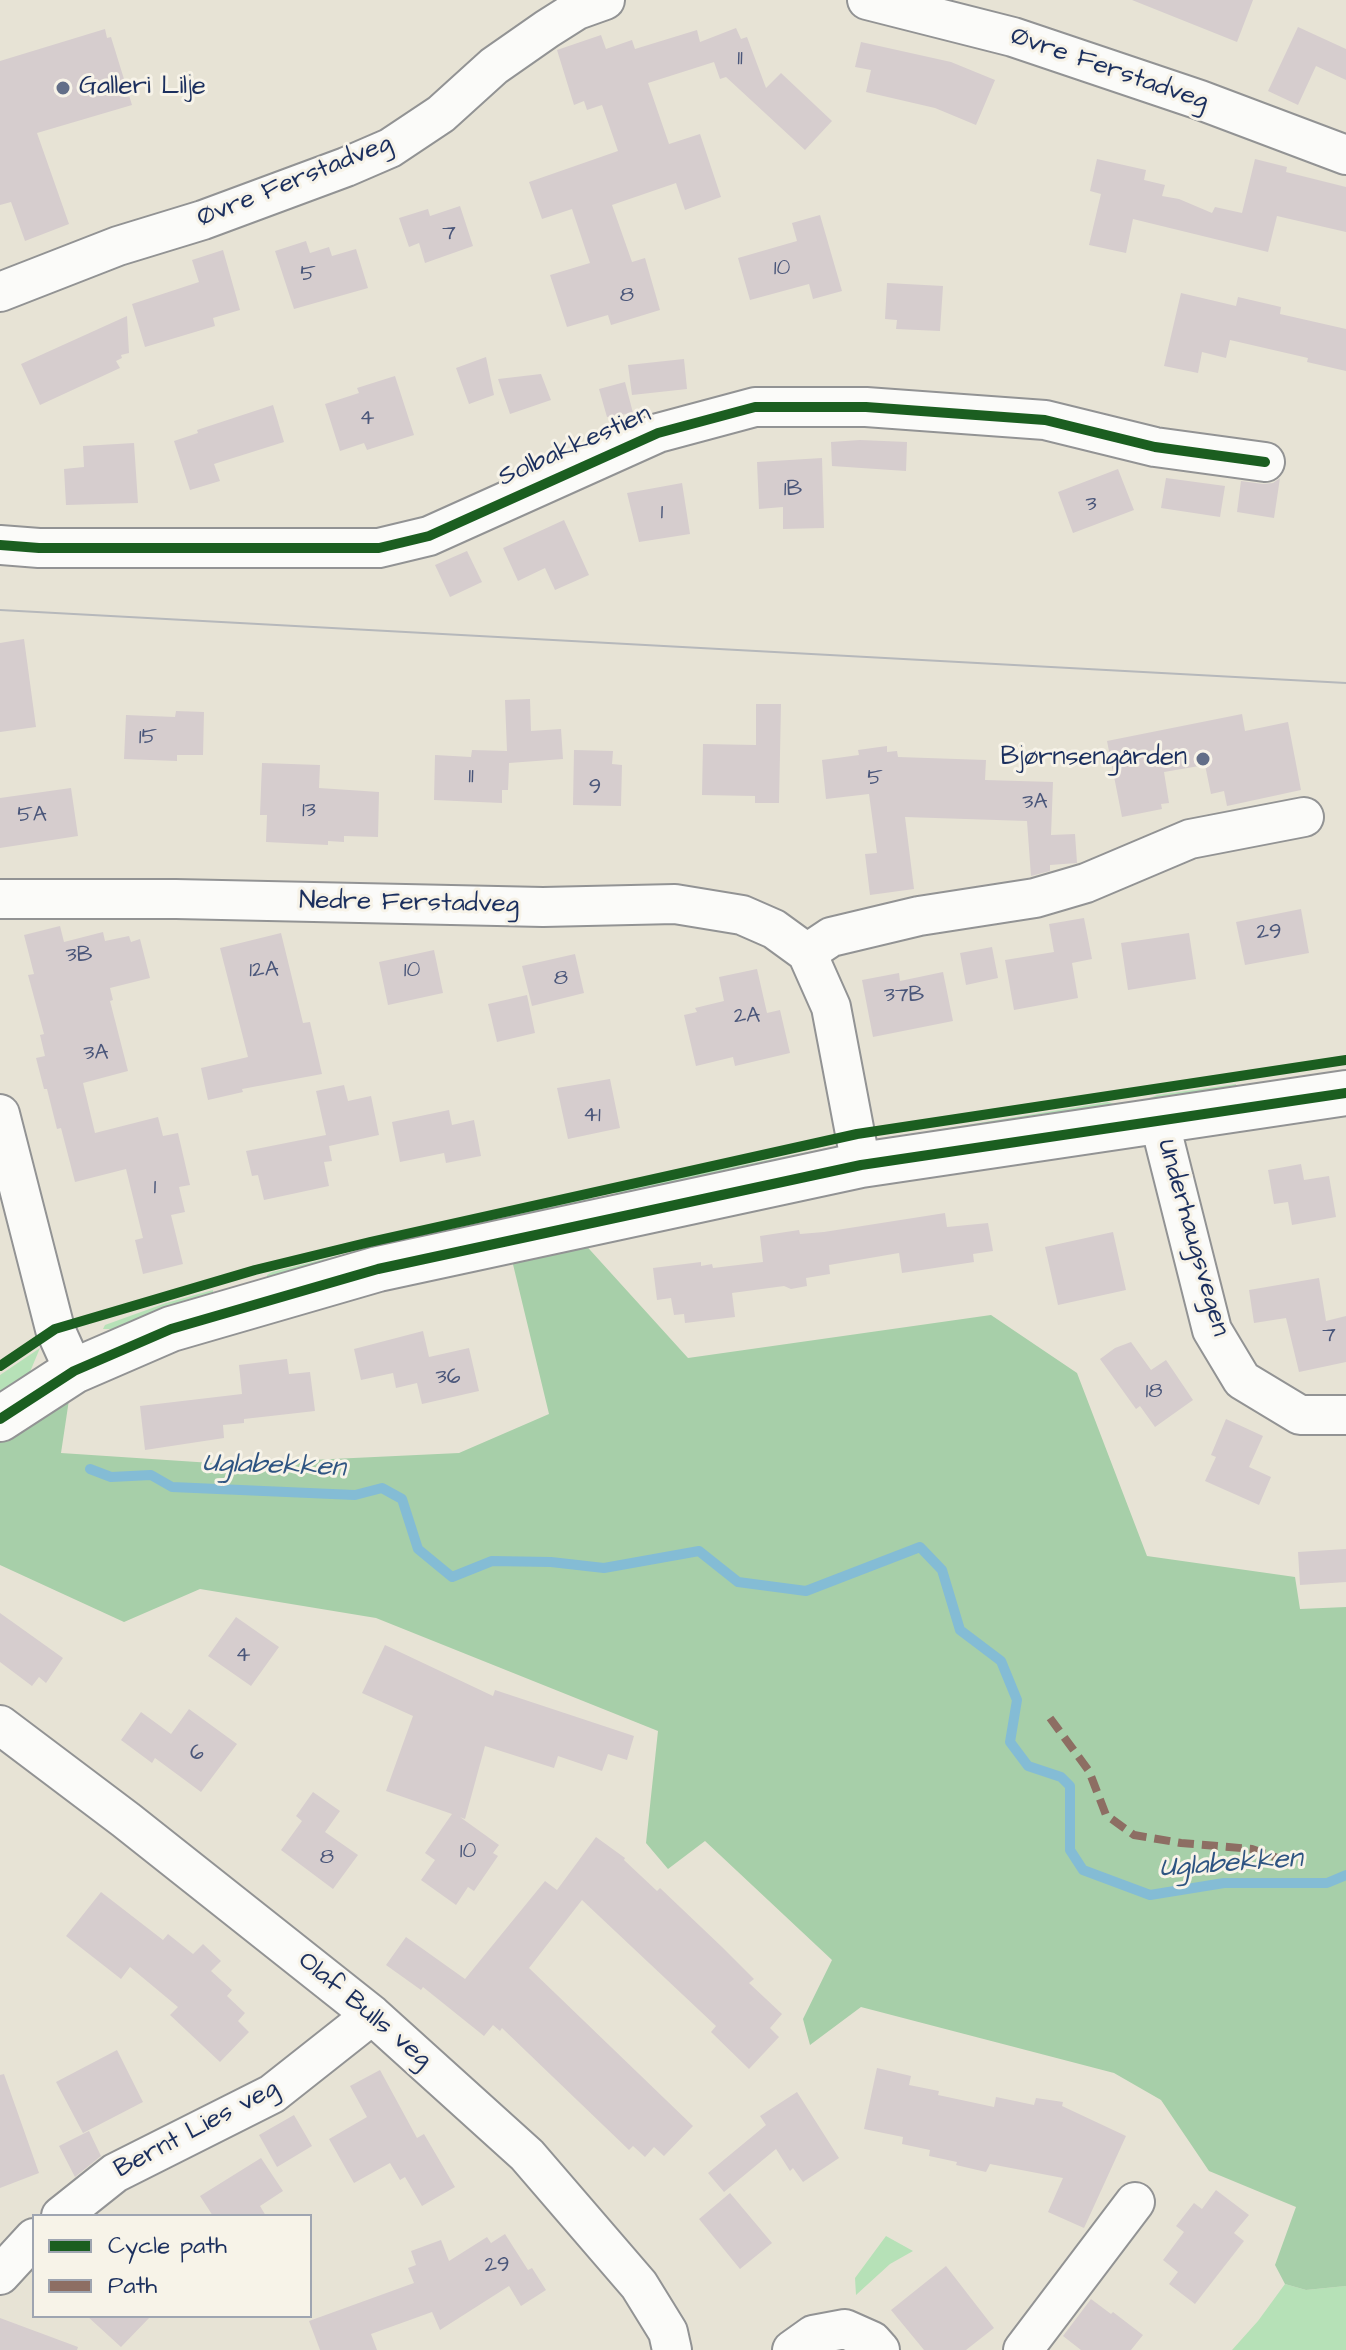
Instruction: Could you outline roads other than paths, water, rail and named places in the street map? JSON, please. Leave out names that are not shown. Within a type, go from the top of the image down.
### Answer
[{"type":"street","name":"Øvre Ferstadveg","points":[[0,292],[118,246],[203,220],[390,148],[441,114],[494,66],[537,36],[577,10],[605,0]]},
{"type":"street","name":"Øvre Ferstadveg","points":[[867,0],[1013,37],[1200,100],[1346,155]]},
{"type":"street","name":"Solbakkestien","points":[[0,545],[39,548],[379,548],[429,536],[658,433],[755,407],[866,407],[1045,420],[1155,447],[1265,462]]},
{"type":"street","points":[[861,1165],[831,1007],[807,953],[831,937],[919,916],[1035,898],[1086,883],[1190,839],[1304,817]]},
{"type":"street","name":"Nedre Ferstadveg","points":[[0,899],[176,899],[543,907],[675,904],[742,915],[774,929],[807,953]]},
{"type":"street","points":[[0,1419],[74,1371],[171,1329],[378,1269],[861,1165],[1346,1093]]},
{"type":"street","points":[[0,1114],[55,1329],[74,1371]]},
{"type":"street","name":"Underhaugsvegen","points":[[1159,1120],[1212,1330],[1242,1380],[1300,1415],[1346,1415]]},
{"type":"street","name":"Olaf Bulls veg","points":[[0,1725],[126,1820],[372,2015],[527,2155],[639,2285],[668,2332],[672,2350]]},
{"type":"street","name":"Bernt Lies veg","points":[[64,2214],[115,2173],[272,2094],[372,2015]]},
{"type":"street","points":[[1023,2350],[1135,2202]]},
{"type":"street","points":[[0,2275],[32,2240]]},
{"type":"street","points":[[792,2350],[813,2335],[845,2329],[872,2341],[880,2350]]},
{"type":"waterway","name":"Uglabekken","points":[[90,1469],[111,1477],[151,1475],[172,1487],[355,1495],[382,1488],[402,1499],[418,1549],[452,1577],[492,1561],[551,1562],[604,1568],[699,1551],[738,1582],[806,1591],[920,1547],[942,1570],[960,1630],[1001,1661],[1017,1700],[1010,1742],[1028,1766],[1061,1777],[1070,1786],[1070,1850],[1083,1870],[1150,1895],[1224,1883],[1327,1883],[1346,1875]]},
{"type":"tram line","points":[[0,610],[1346,683]]},
{"type":"place","name":"Galleri Lilje","points":[[63,88]]},
{"type":"place","name":"Bjørnsengården","points":[[1203,759]]}]
